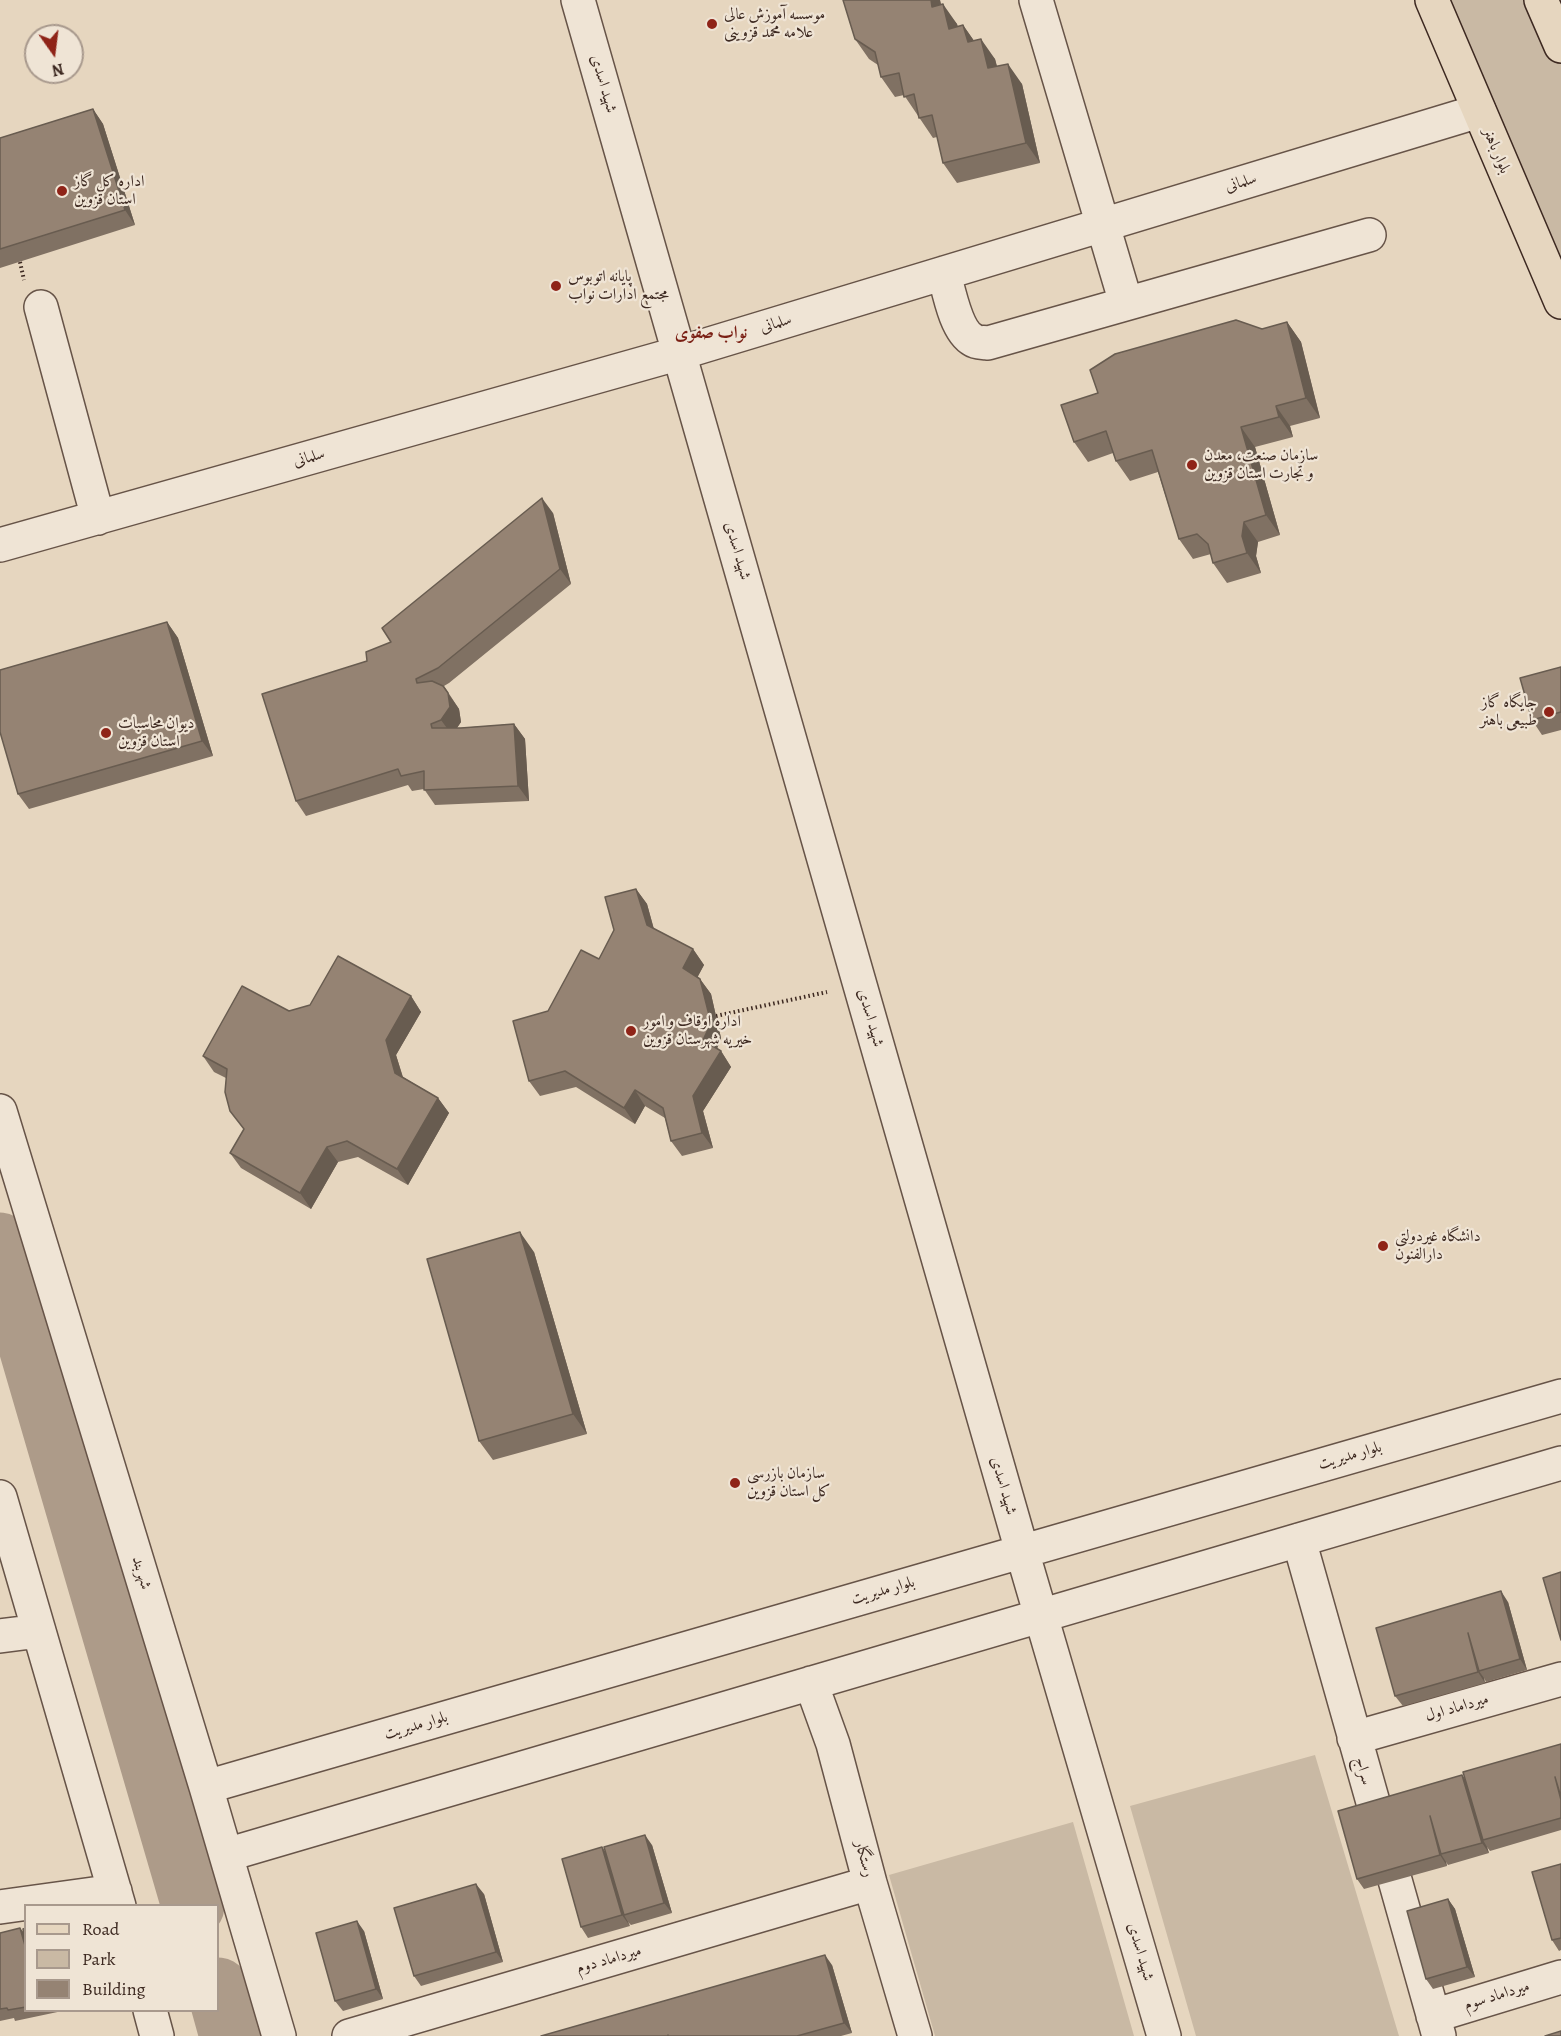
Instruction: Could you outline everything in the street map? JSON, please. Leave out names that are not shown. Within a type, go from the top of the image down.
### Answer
[{"type":"main road","name":"بلوار باهنر","points":[[1432,0],[1561,302]]},
{"type":"main road","points":[[1542,0],[1561,46]]},
{"type":"street","name":"شهید اسدی","points":[[578,0],[1022,1551],[1164,2036]]},
{"type":"street","points":[[1036,0],[1126,303]]},
{"type":"street","name":"سلمانی","points":[[0,545],[680,353],[1479,111]]},
{"type":"street","points":[[944,273],[964,333],[975,342],[988,343],[1369,235]]},
{"type":"street","points":[[41,307],[98,518]]},
{"type":"street","name":"شهربند","points":[[0,1112],[206,1787],[279,2036]]},
{"type":"street","name":"بلوار مدیریت","points":[[206,1787],[1561,1396]]},
{"type":"street","points":[[225,1855],[1561,1463]]},
{"type":"street","points":[[0,1497],[117,1898],[39,1904]]},
{"type":"street","name":"سراج","points":[[1299,1540],[1436,2026]]},
{"type":"street","points":[[0,1636],[39,1631]]},
{"type":"street","name":"میرداماد اول","points":[[1354,1738],[1561,1678]]},
{"type":"street","name":"رستگار","points":[[812,1683],[833,1744],[870,1883],[915,2036]]},
{"type":"street","name":"میرداماد دوم","points":[[349,2036],[870,1883]]},
{"type":"street","points":[[0,1907],[24,1905]]},
{"type":"street","name":"میرداماد سوم","points":[[1436,2026],[1561,1977]]},
{"type":"street","points":[[151,2012],[157,2036]]},
{"type":"path","points":[[716,1016],[860,984]]},
{"type":"green space","points":[[1432,0],[1541,0],[1561,46],[1561,302]]},
{"type":"green space","points":[[1315,1755],[1399,2036],[1196,2036],[1130,1806]]},
{"type":"green space","points":[[1073,1822],[1134,2036],[935,2036],[889,1875]]},
{"type":"building","points":[[843,0],[931,0],[932,7],[943,4],[949,29],[963,25],[968,42],[981,39],[988,68],[1008,64],[1026,143],[943,163],[932,115],[919,118],[914,94],[904,97],[899,73],[881,77],[875,52],[855,39]]},
{"type":"building","name":"اداره کل گاز استان قزوین","points":[[93,109],[125,210],[0,249],[0,138]]},
{"type":"building","name":"سازمان صنعت، معدن و تجارت استان قزوین","points":[[1236,320],[1262,329],[1287,322],[1306,398],[1276,406],[1279,417],[1241,427],[1266,515],[1244,522],[1242,536],[1247,553],[1213,563],[1208,544],[1197,534],[1179,539],[1152,450],[1116,461],[1106,431],[1074,442],[1061,405],[1098,393],[1090,370],[1115,354]]},
{"type":"building","points":[[542,498],[560,569],[438,668],[416,679],[417,683],[432,681],[443,686],[448,693],[450,707],[441,720],[431,724],[432,728],[514,724],[518,786],[424,790],[424,771],[401,776],[398,769],[296,801],[262,694],[367,661],[366,652],[391,642],[382,628]]},
{"type":"building","name":"دیوان محاسبات استان قزوین","points":[[167,622],[202,741],[18,794],[0,732],[0,670]]},
{"type":"building","points":[[1561,667],[1561,712],[1532,720],[1520,678]]},
{"type":"building","name":"اداره اوقاف و امور خیریه شهرستان قزوین","points":[[636,889],[647,925],[693,949],[683,968],[700,979],[711,1023],[703,1040],[721,1051],[693,1096],[702,1133],[671,1141],[663,1108],[635,1090],[624,1108],[565,1071],[529,1081],[513,1021],[548,1011],[581,950],[599,959],[614,930],[605,897]]},
{"type":"building","points":[[338,956],[411,996],[386,1040],[395,1073],[438,1098],[397,1169],[347,1141],[327,1147],[300,1193],[230,1153],[244,1129],[230,1111],[225,1092],[227,1069],[203,1056],[242,986],[289,1011],[310,1005]]},
{"type":"building","points":[[520,1232],[573,1414],[479,1441],[427,1259]]},
{"type":"building","points":[[1561,1572],[1561,1640],[1543,1578]]},
{"type":"building","points":[[1501,1591],[1520,1659],[1479,1671],[1468,1633],[1478,1672],[1395,1696],[1376,1628]]},
{"type":"building","points":[[1561,1744],[1561,1797],[1555,1777],[1561,1800],[1561,1818],[1483,1840],[1463,1772]]},
{"type":"building","points":[[1462,1775],[1482,1843],[1441,1854],[1430,1816],[1440,1855],[1357,1879],[1338,1811]]},
{"type":"building","points":[[645,1835],[664,1903],[624,1915],[604,1847]]},
{"type":"building","points":[[602,1847],[622,1915],[581,1927],[562,1859]]},
{"type":"building","points":[[1561,1864],[1561,1938],[1552,1940],[1532,1872]]},
{"type":"building","points":[[476,1884],[496,1952],[414,1976],[394,1908]]},
{"type":"building","points":[[1448,1899],[1467,1967],[1426,1979],[1407,1911]]},
{"type":"building","points":[[357,1921],[376,1989],[335,2001],[316,1933]]},
{"type":"building","points":[[20,1928],[24,1942],[24,2007],[0,2009],[0,1933]]},
{"type":"building","points":[[825,1955],[844,2023],[797,2036],[541,2036]]},
{"type":"building","points":[[1561,2031],[1561,2036],[1545,2036]]},
{"type":"waterway","points":[[0,1244],[192,1904]]},
{"type":"waterway","points":[[219,1993],[231,2036]]},
{"type":"place","name":"موسسه آموزش عالی علامه محمد قزوینی","points":[[712,24]]},
{"type":"place","name":"اداره کل گاز استان قزوین","points":[[62,191]]},
{"type":"place","name":"پایانه اتوبوس مجتمع ادارات نواب","points":[[556,286]]},
{"type":"place","name":"سازمان صنعت، معدن و تجارت استان قزوین","points":[[1192,465]]},
{"type":"place","name":"جایگاه گاز طبیعی باهنر","points":[[1549,712]]},
{"type":"place","name":"دیوان محاسبات استان قزوین","points":[[106,733]]},
{"type":"place","name":"اداره اوقاف و امور خیریه شهرستان قزوین","points":[[631,1031]]},
{"type":"place","name":"دانشگاه غیردولتی دارالفنون","points":[[1383,1246]]},
{"type":"place","name":"سازمان بازرسی کل استان قزوین","points":[[735,1483]]},
{"type":"district","name":"نواب صفوی","points":[[711,334]]}]
